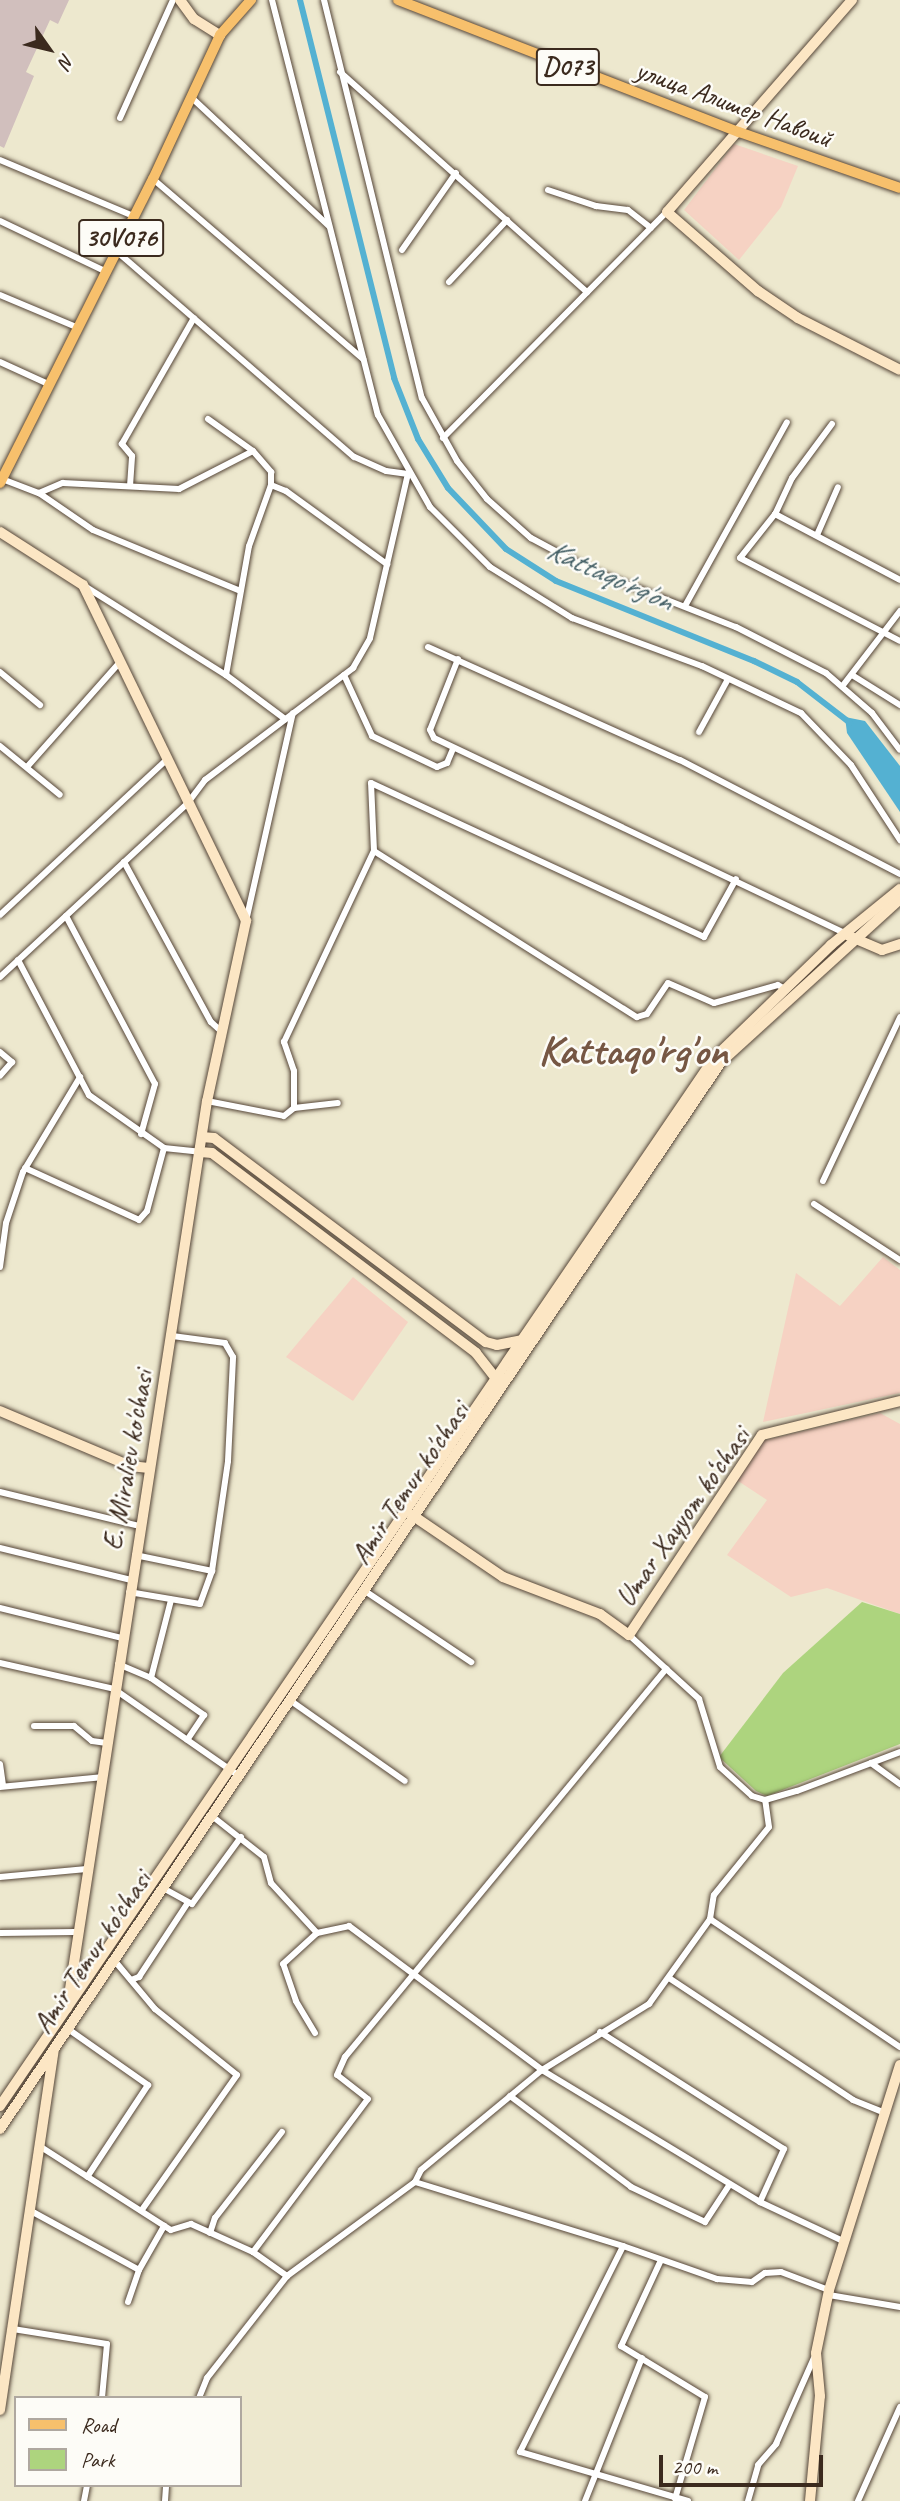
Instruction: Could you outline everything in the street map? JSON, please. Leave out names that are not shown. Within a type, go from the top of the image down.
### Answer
[{"type":"main road","name":"30V076","points":[[1,481],[76,327],[153,179],[220,35],[251,0]]},
{"type":"main road","name":"улица Алишер Навоий","points":[[398,0],[739,132],[900,188]]},
{"type":"street","points":[[120,118],[173,0]]},
{"type":"street","points":[[180,0],[194,19],[220,35]]},
{"type":"street","points":[[272,0],[378,415],[408,474],[438,516],[490,567],[572,618],[728,679],[802,713],[851,765],[900,840]]},
{"type":"street","points":[[324,0],[339,70],[422,397],[443,438],[487,499],[531,538],[591,570],[772,643],[844,684],[900,750]]},
{"type":"street","points":[[443,438],[667,212],[852,0]]},
{"type":"street","points":[[339,70],[587,292]]},
{"type":"street","points":[[191,97],[330,227]]},
{"type":"street","points":[[0,160],[134,216]]},
{"type":"street","points":[[402,250],[456,173]]},
{"type":"street","points":[[153,179],[365,360]]},
{"type":"street","points":[[548,190],[596,206],[628,210],[651,228]]},
{"type":"street","points":[[667,212],[758,291],[798,318],[900,370]]},
{"type":"street","points":[[449,282],[507,220]]},
{"type":"street","points":[[0,221],[105,271]]},
{"type":"street","points":[[115,250],[354,457],[386,471],[408,474]]},
{"type":"street","points":[[0,295],[76,327]]},
{"type":"street","points":[[130,486],[132,456],[122,444],[194,318]]},
{"type":"street","points":[[0,362],[48,384]]},
{"type":"street","points":[[208,419],[253,451],[271,472],[271,485],[250,546],[240,591],[226,675]]},
{"type":"street","points":[[685,606],[787,422]]},
{"type":"street","points":[[832,424],[792,478],[775,514],[740,558],[900,641]]},
{"type":"street","points":[[39,493],[63,483],[187,486],[253,451]]},
{"type":"street","points":[[0,977],[187,804],[205,780],[344,675],[370,638],[408,474]]},
{"type":"street","points":[[1,481],[39,493],[93,530],[240,591]]},
{"type":"street","points":[[271,485],[286,491],[387,564]]},
{"type":"street","points":[[817,535],[838,487]]},
{"type":"street","points":[[775,514],[900,580]]},
{"type":"street","points":[[0,532],[226,675],[285,719]]},
{"type":"street","points":[[83,585],[165,761],[246,921]]},
{"type":"street","points":[[844,684],[900,611]]},
{"type":"street","points":[[428,647],[680,760],[900,874]]},
{"type":"street","points":[[458,659],[430,730],[434,738],[736,879],[849,936],[882,950],[900,944]]},
{"type":"street","points":[[27,767],[119,663]]},
{"type":"street","points":[[0,672],[40,705]]},
{"type":"street","points":[[344,675],[365,729],[372,736],[437,767],[447,763],[453,749]]},
{"type":"street","points":[[852,675],[900,705]]},
{"type":"street","points":[[699,732],[728,679]]},
{"type":"street","points":[[246,921],[293,713]]},
{"type":"street","points":[[0,746],[60,795]]},
{"type":"street","points":[[0,915],[165,761]]},
{"type":"street","points":[[294,1108],[294,1071],[284,1042],[374,851],[369,789],[376,782],[705,937],[736,879]]},
{"type":"street","points":[[374,851],[637,1017],[648,1014],[668,983],[714,1003],[778,985],[785,989]]},
{"type":"street","points":[[124,862],[211,1022],[221,1031]]},
{"type":"street","name":"Amir Temur ko'chasi","points":[[0,2129],[2,2108],[67,2008],[235,1773],[291,1700],[415,1517],[499,1383],[522,1340],[666,1137],[730,1052],[900,889]]},
{"type":"street","name":"Amir Temur ko'chasi","points":[[2,2108],[32,2082],[54,2050],[212,1816],[235,1773],[406,1510],[499,1383],[666,1137],[714,1058],[785,989],[849,936],[900,899]]},
{"type":"street","points":[[66,916],[155,1084],[141,1134]]},
{"type":"street","name":"E. Miraliev ko'chasi","points":[[67,2008],[75,1933],[104,1777],[114,1689],[172,1336],[207,1101],[246,921]]},
{"type":"street","points":[[18,960],[89,1095],[164,1148],[212,1153],[476,1353],[499,1383]]},
{"type":"street","points":[[823,1181],[900,1017]]},
{"type":"street","points":[[0,1052],[12,1062],[0,1076]]},
{"type":"street","points":[[0,1267],[6,1223],[25,1168],[80,1077]]},
{"type":"street","points":[[207,1101],[284,1116],[294,1108],[338,1103]]},
{"type":"street","points":[[202,1137],[214,1138],[486,1342],[511,1344],[522,1340]]},
{"type":"street","points":[[25,1168],[139,1220],[147,1211],[164,1148]]},
{"type":"street","points":[[814,1204],[900,1260]]},
{"type":"street","points":[[129,1592],[200,1604],[212,1571],[228,1461],[233,1357],[225,1343],[172,1336]]},
{"type":"street","name":"Umar Xayyom ko‘chasi","points":[[629,1635],[762,1435],[900,1401]]},
{"type":"street","points":[[0,1411],[130,1466],[149,1468]]},
{"type":"street","points":[[0,1492],[140,1526]]},
{"type":"street","points":[[406,1510],[503,1577],[600,1614],[629,1635],[699,1699],[720,1767],[752,1796],[765,1800],[900,1752]]},
{"type":"street","points":[[0,1548],[131,1580]]},
{"type":"street","points":[[135,1555],[212,1571]]},
{"type":"street","points":[[365,1591],[471,1662]]},
{"type":"street","points":[[151,1678],[171,1600]]},
{"type":"street","points":[[0,1608],[122,1638]]},
{"type":"street","points":[[0,1663],[114,1689],[235,1773]]},
{"type":"street","points":[[118,1664],[151,1678],[204,1715],[187,1740]]},
{"type":"street","points":[[254,2252],[368,2099],[337,2075],[345,2057],[666,1670]]},
{"type":"street","points":[[291,1700],[405,1781]]},
{"type":"street","points":[[34,1726],[74,1726],[92,1741],[107,1743]]},
{"type":"street","points":[[871,1763],[900,1784]]},
{"type":"street","points":[[0,1764],[1,1786],[104,1777]]},
{"type":"street","points":[[200,2396],[207,2378],[286,2276],[415,2182],[421,2170],[542,2070],[649,2004],[710,1919],[714,1895],[769,1827],[765,1800]]},
{"type":"street","points":[[212,1816],[264,1857],[271,1883],[317,1933]]},
{"type":"street","points":[[131,1980],[139,1977],[187,1904],[199,1899],[241,1837]]},
{"type":"street","points":[[0,1877],[87,1869]]},
{"type":"street","points":[[163,1888],[187,1904]]},
{"type":"street","points":[[710,1919],[900,2047]]},
{"type":"street","points":[[315,2033],[296,2001],[283,1964],[317,1933],[349,1926],[542,2070],[760,2202],[845,2242]]},
{"type":"street","points":[[0,1933],[75,1933]]},
{"type":"street","points":[[114,1960],[174,2027],[237,2078],[141,2211]]},
{"type":"street","points":[[668,1978],[853,2100],[882,2112]]},
{"type":"street","points":[[68,2029],[148,2085],[87,2177]]},
{"type":"street","points":[[600,2032],[784,2149],[760,2202]]},
{"type":"street","points":[[0,2410],[50,2097],[54,2050]]},
{"type":"street","points":[[748,2501],[758,2465],[776,2444],[816,2353],[829,2292],[882,2112],[900,2065]]},
{"type":"street","points":[[32,2082],[50,2097]]},
{"type":"street","points":[[510,2096],[631,2187],[705,2222],[730,2184]]},
{"type":"street","points":[[210,2233],[215,2218],[282,2132]]},
{"type":"street","points":[[41,2147],[170,2230],[191,2224],[254,2252],[286,2276]]},
{"type":"street","points":[[415,2182],[623,2246],[717,2279],[751,2281],[765,2273],[781,2272],[829,2292],[900,2307]]},
{"type":"street","points":[[31,2211],[139,2270]]},
{"type":"street","points":[[128,2302],[139,2270],[164,2226]]},
{"type":"street","points":[[623,2246],[520,2452],[595,2477],[675,2500],[688,2501]]},
{"type":"street","points":[[661,2260],[621,2346],[705,2397],[675,2500]]},
{"type":"street","points":[[13,2329],[107,2344],[102,2396]]},
{"type":"street","points":[[810,2501],[820,2396],[816,2353]]},
{"type":"street","points":[[586,2501],[642,2358]]},
{"type":"street","points":[[858,2501],[900,2407]]},
{"type":"shaded area","points":[[0,0],[69,0],[58,24],[50,20],[26,72],[34,76],[4,148],[0,146]]},
{"type":"shaded area","points":[[734,144],[798,166],[781,207],[739,260],[684,210]]},
{"type":"shaded area","points":[[883,1257],[900,1270],[900,1393],[763,1422],[796,1273],[840,1306]]},
{"type":"shaded area","points":[[353,1277],[408,1322],[353,1401],[286,1357]]},
{"type":"shaded area","points":[[880,1413],[900,1424],[900,1614],[827,1588],[791,1597],[727,1555],[767,1500],[735,1479],[762,1441]]},
{"type":"green space","points":[[862,1602],[900,1614],[900,1744],[767,1796],[756,1791],[719,1757],[783,1673]]},
{"type":"water","points":[[845,717],[865,721],[900,766],[900,812],[847,733]]},
{"type":"waterway","name":"Kattaqo'rg'on","points":[[300,0],[394,378],[418,439],[448,488],[506,549],[556,581],[754,661],[797,682],[850,723]]},
{"type":"district","name":"Kattaqo'rg'on","points":[[633,1051]]}]
